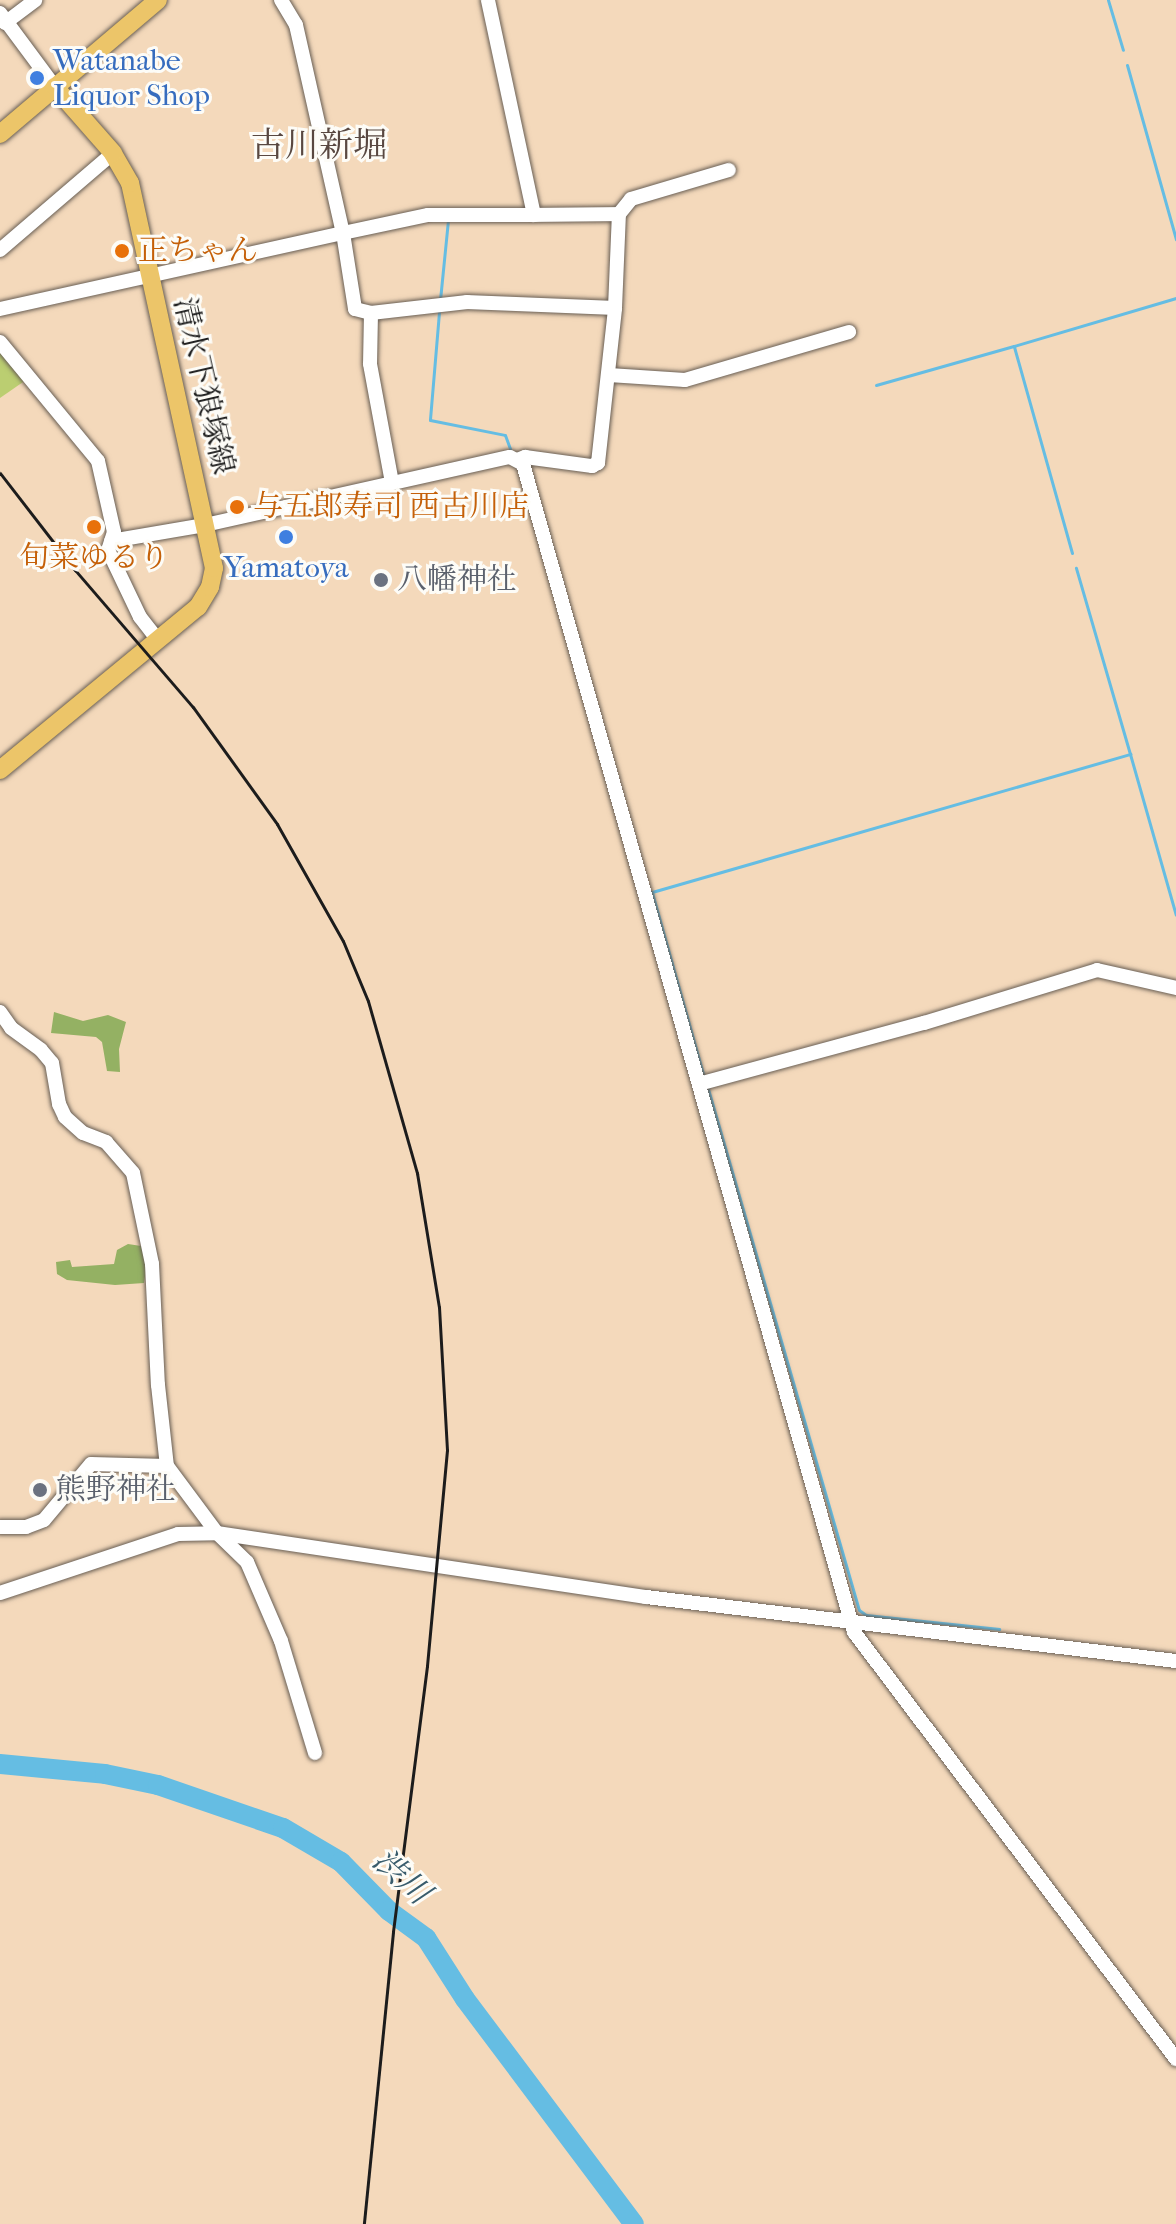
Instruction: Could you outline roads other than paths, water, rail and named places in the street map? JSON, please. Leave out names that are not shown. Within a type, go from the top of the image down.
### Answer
[{"type":"main road","points":[[0,134],[158,0]]},
{"type":"main road","name":"清水下狼塚線","points":[[0,770],[198,607],[210,587],[214,568],[130,183],[113,153],[55,87]]},
{"type":"street","points":[[35,0],[2,19],[55,87]]},
{"type":"street","points":[[281,0],[296,25],[343,233],[355,309],[371,313],[439,304],[615,308]]},
{"type":"street","points":[[488,0],[534,215]]},
{"type":"street","points":[[0,250],[113,153]]},
{"type":"street","points":[[517,460],[525,457],[592,466],[598,463],[615,308],[619,214],[631,199],[729,170]]},
{"type":"street","points":[[0,309],[428,215],[619,214]]},
{"type":"street","points":[[371,313],[370,364],[392,483]]},
{"type":"street","points":[[609,375],[685,380],[849,332]]},
{"type":"street","points":[[0,342],[98,461],[114,532],[108,550],[140,617],[158,640]]},
{"type":"street","points":[[111,541],[205,525],[510,457],[523,464],[852,1624],[863,1644],[1176,2059]]},
{"type":"street","points":[[699,1084],[924,1023],[1097,970],[1176,988]]},
{"type":"street","points":[[0,1012],[11,1028],[52,1063],[59,1104],[65,1117],[83,1133],[106,1142],[133,1173],[152,1264],[158,1385],[167,1466],[217,1533],[247,1562],[281,1641],[315,1753]]},
{"type":"street","points":[[0,1527],[26,1527],[44,1520],[91,1464],[167,1466]]},
{"type":"street","points":[[0,1593],[178,1534],[217,1533],[852,1624],[1176,1661]]},
{"type":"waterway","points":[[1108,0],[1123,50]]},
{"type":"waterway","points":[[1127,65],[1176,239]]},
{"type":"waterway","points":[[440,300],[448,220]]},
{"type":"waterway","points":[[1072,553],[1014,346],[1176,298]]},
{"type":"waterway","points":[[439,312],[430,420],[505,435],[510,449]]},
{"type":"waterway","points":[[876,385],[1014,346]]},
{"type":"waterway","points":[[703,1074],[652,892],[1130,754],[1076,568]]},
{"type":"waterway","points":[[1130,754],[1176,915]]},
{"type":"waterway","points":[[708,1089],[859,1610],[866,1615],[999,1629]]},
{"type":"waterway","name":"渋川","points":[[0,1764],[105,1774],[158,1785],[283,1828],[341,1862],[389,1911],[426,1938],[465,1999],[634,2224]]},
{"type":"railway","points":[[0,473],[75,570],[193,707],[277,824],[343,941],[368,1001],[417,1173],[439,1307],[447,1450],[427,1666],[393,1932],[364,2224]]},
{"type":"place","name":"Watanabe Liquor Shop","points":[[37,78]]},
{"type":"place","name":"正ちゃん","points":[[122,251]]},
{"type":"place","name":"与五郎寿司 西古川店","points":[[237,507]]},
{"type":"place","name":"旬菜ゆるり","points":[[94,527]]},
{"type":"place","name":"Yamatoya","points":[[286,537]]},
{"type":"place","name":"八幡神社","points":[[381,580]]},
{"type":"place","name":"熊野神社","points":[[40,1490]]},
{"type":"district","name":"古川新堀","points":[[319,146]]}]
